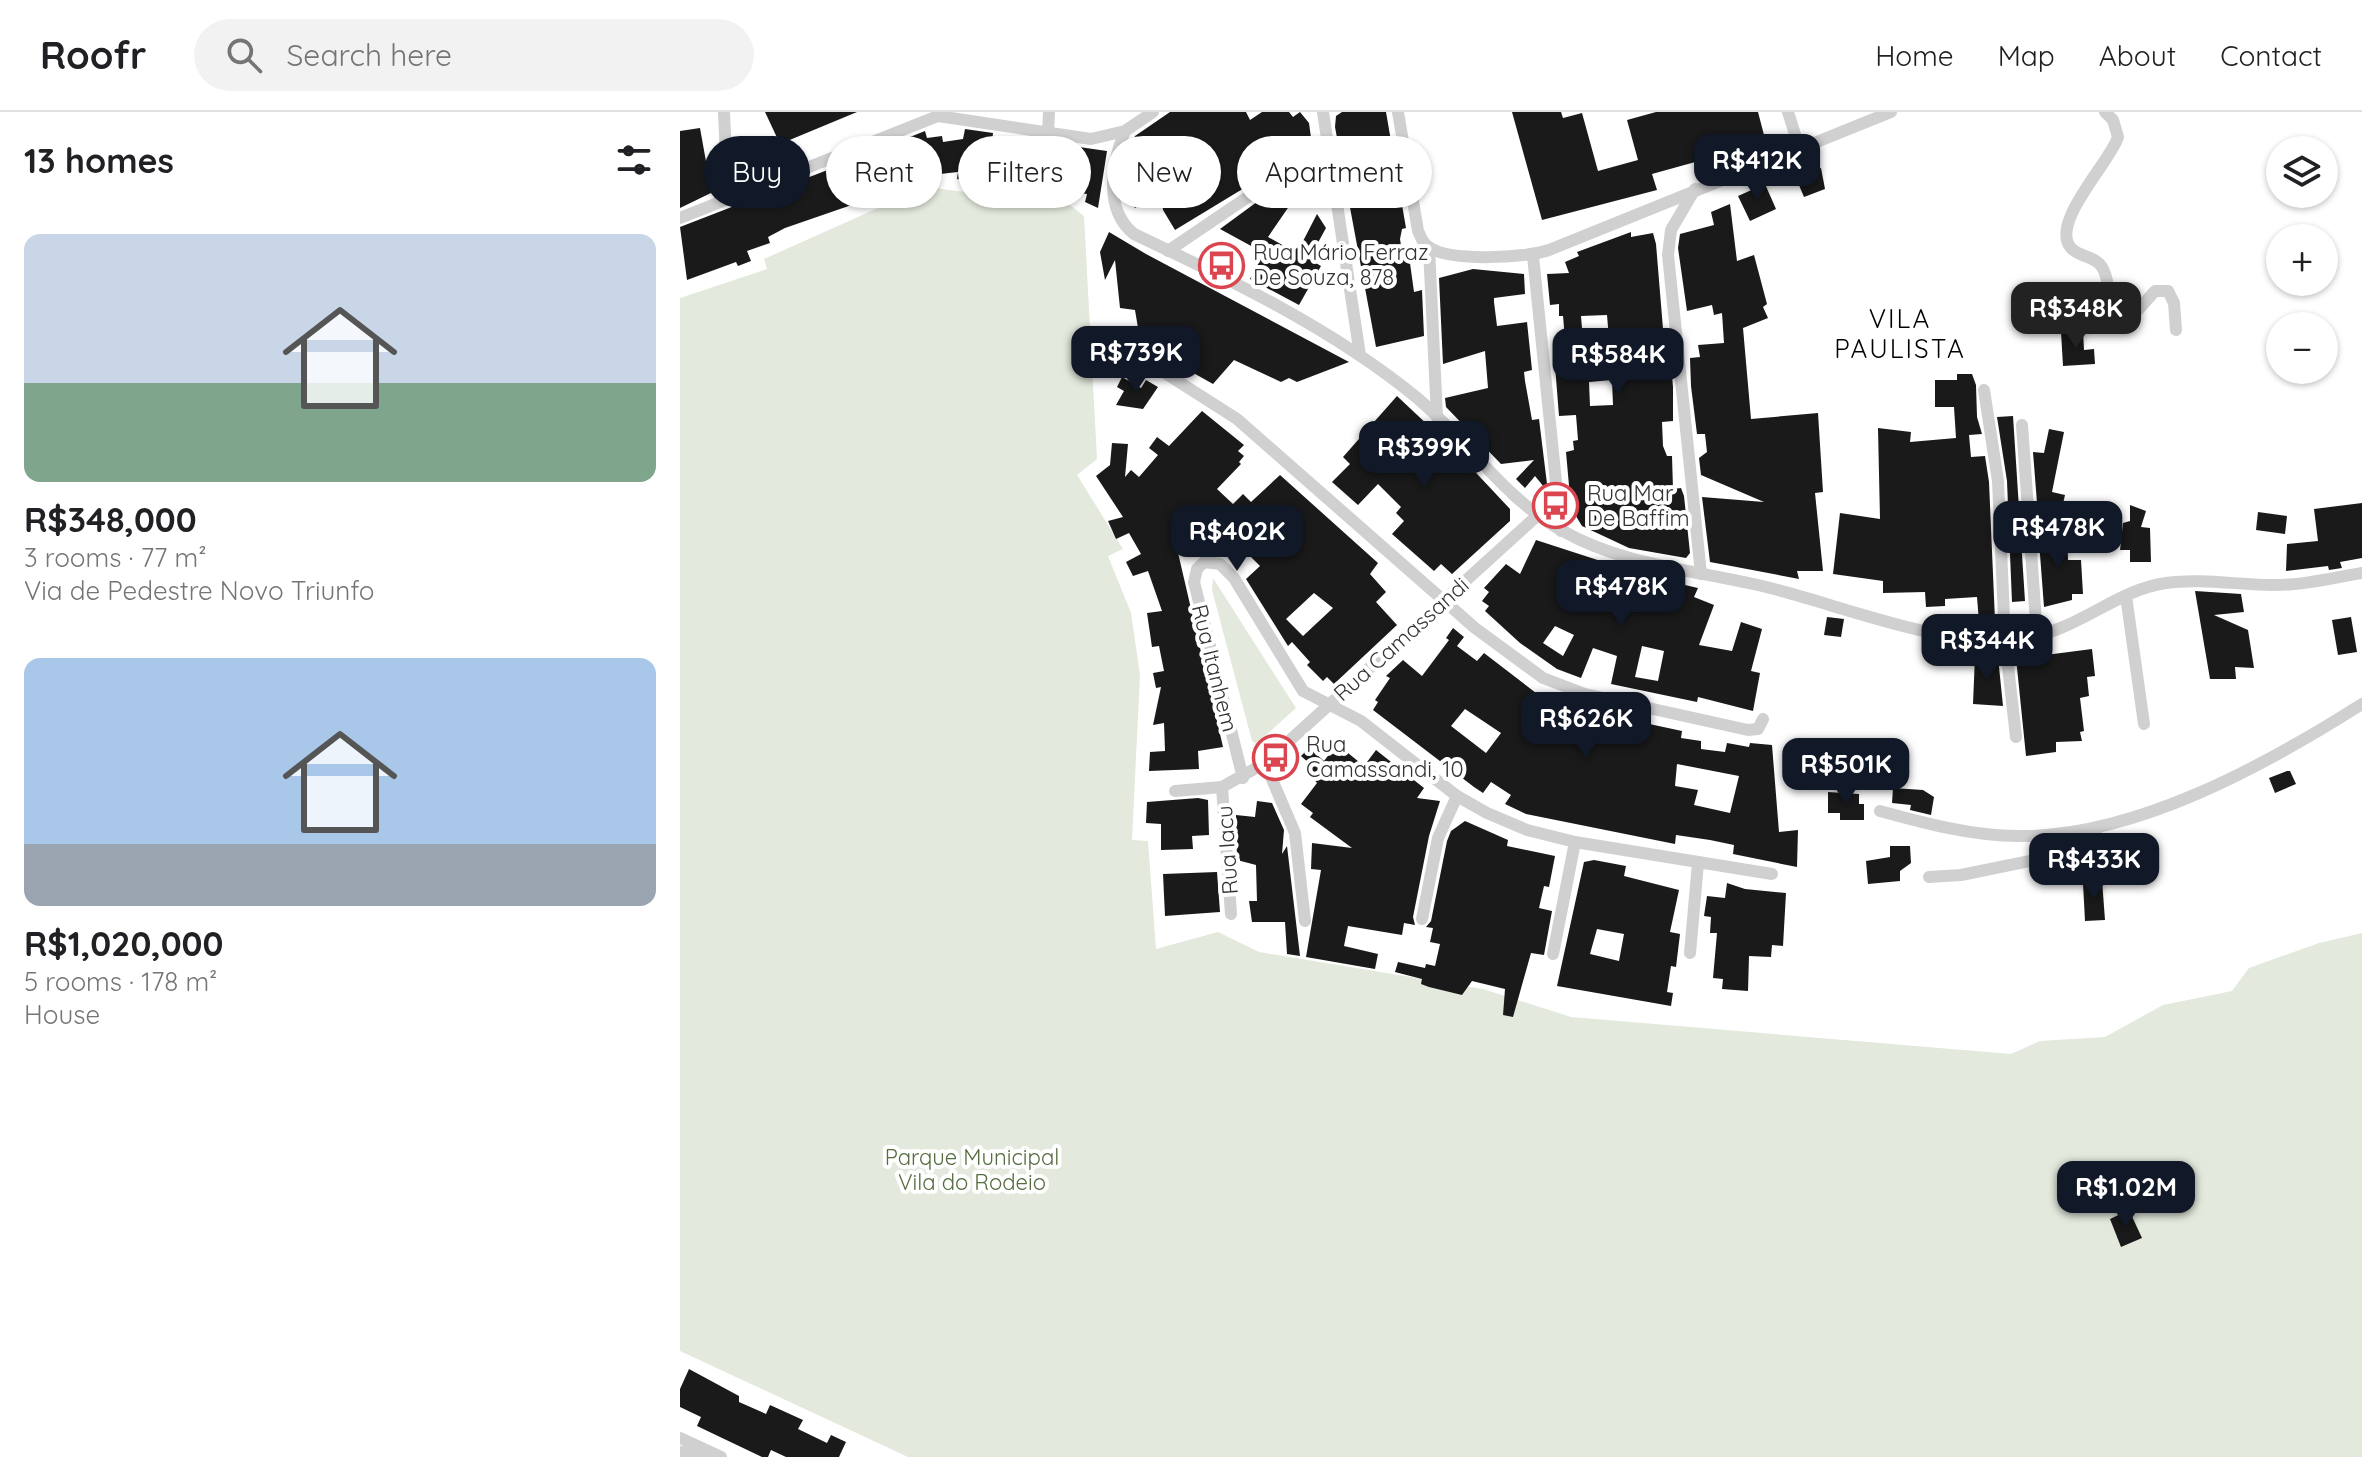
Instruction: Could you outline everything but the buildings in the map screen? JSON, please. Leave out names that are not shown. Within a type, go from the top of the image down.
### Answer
[{"type":"street","points":[[724,112],[724,136]]},
{"type":"street","points":[[1048,133],[1049,112]]},
{"type":"street","points":[[810,166],[938,114],[1091,139],[1125,131],[1153,112]]},
{"type":"street","points":[[1323,112],[1327,136]]},
{"type":"street","points":[[1398,112],[1418,231],[1429,248],[1437,417]]},
{"type":"street","points":[[1788,112],[1799,147]]},
{"type":"street","points":[[2105,112],[2113,120],[2118,137],[2071,217],[2068,242],[2073,250],[2098,262],[2103,268],[2112,302],[2120,312],[2130,315],[2155,291],[2168,291],[2174,303],[2176,330]]},
{"type":"street","points":[[1429,248],[1459,254],[1533,256],[1887,113]]},
{"type":"street","points":[[1125,131],[1114,183],[1115,210],[1122,225],[1360,355],[1437,417],[1538,515],[1561,531],[1632,559],[1767,587],[1968,639],[2005,640],[2037,636],[2074,624],[2126,596],[2167,582],[2278,585],[2362,573]]},
{"type":"street","points":[[1695,189],[1671,230],[1668,255],[1701,574]]},
{"type":"street","points":[[1168,251],[1237,204]]},
{"type":"street","points":[[680,218],[707,208]]},
{"type":"street","points":[[1337,208],[1360,355]]},
{"type":"street","points":[[1533,256],[1561,531]]},
{"type":"street","points":[[1143,359],[1237,419],[1444,601],[1543,678],[1562,687],[1748,730],[1758,729],[1763,719]]},
{"type":"street","points":[[1984,390],[1998,481],[2005,640],[2016,737]]},
{"type":"street","points":[[2022,425],[2037,636]]},
{"type":"street","name":"Rua Camassandi","points":[[1175,791],[1222,787],[1265,763],[1538,515]]},
{"type":"street","name":"Rua Itanhem","points":[[1243,778],[1194,582],[1197,569],[1204,562],[1220,564],[1234,578],[1292,677],[1303,691],[1327,706]]},
{"type":"street","points":[[2126,596],[2144,724]]},
{"type":"street","points":[[1880,811],[1991,835],[2043,836],[2099,827],[2191,794],[2266,759],[2362,704]]},
{"type":"street","points":[[1327,706],[1361,721],[1457,796],[1502,821],[1575,842],[1772,874]]},
{"type":"street","points":[[1265,763],[1295,833],[1305,921]]},
{"type":"street","name":"Rua Iacu","points":[[1222,787],[1231,914]]},
{"type":"street","points":[[1422,919],[1438,838],[1457,796]]},
{"type":"street","points":[[1929,877],[1961,875],[2049,857],[2099,827]]},
{"type":"street","points":[[1553,954],[1575,842]]},
{"type":"street","points":[[1690,953],[1698,863]]},
{"type":"street","points":[[680,1438],[720,1456]]},
{"type":"street","points":[[680,1452],[720,1456]]},
{"type":"green space","name":"Parque Municipal Vila do Rodeio","points":[[942,189],[958,191],[958,208],[1074,208],[1084,216],[1097,459],[1077,475],[1123,549],[1108,556],[1131,613],[1140,675],[1132,840],[1148,841],[1156,949],[1218,932],[1259,952],[1483,989],[1571,1017],[2011,1054],[2040,1041],[2105,1037],[2163,1005],[2232,991],[2249,968],[2319,943],[2362,933],[2362,1457],[908,1457],[680,1351],[680,298],[767,269],[764,259],[878,208],[942,208]]},
{"type":"green space","points":[[1213,578],[1296,708],[1256,744],[1252,741],[1212,590]]},
{"type":"place","name":"Rua Mário Ferraz De Souza, 878","points":[[1222,265]]},
{"type":"place","name":"Rua Mar De Baffim","points":[[1556,506]]},
{"type":"place","name":"Rua Camassandi, 10","points":[[1275,757]]},
{"type":"district","name":"VILA PAULISTA","points":[[1900,334]]}]
